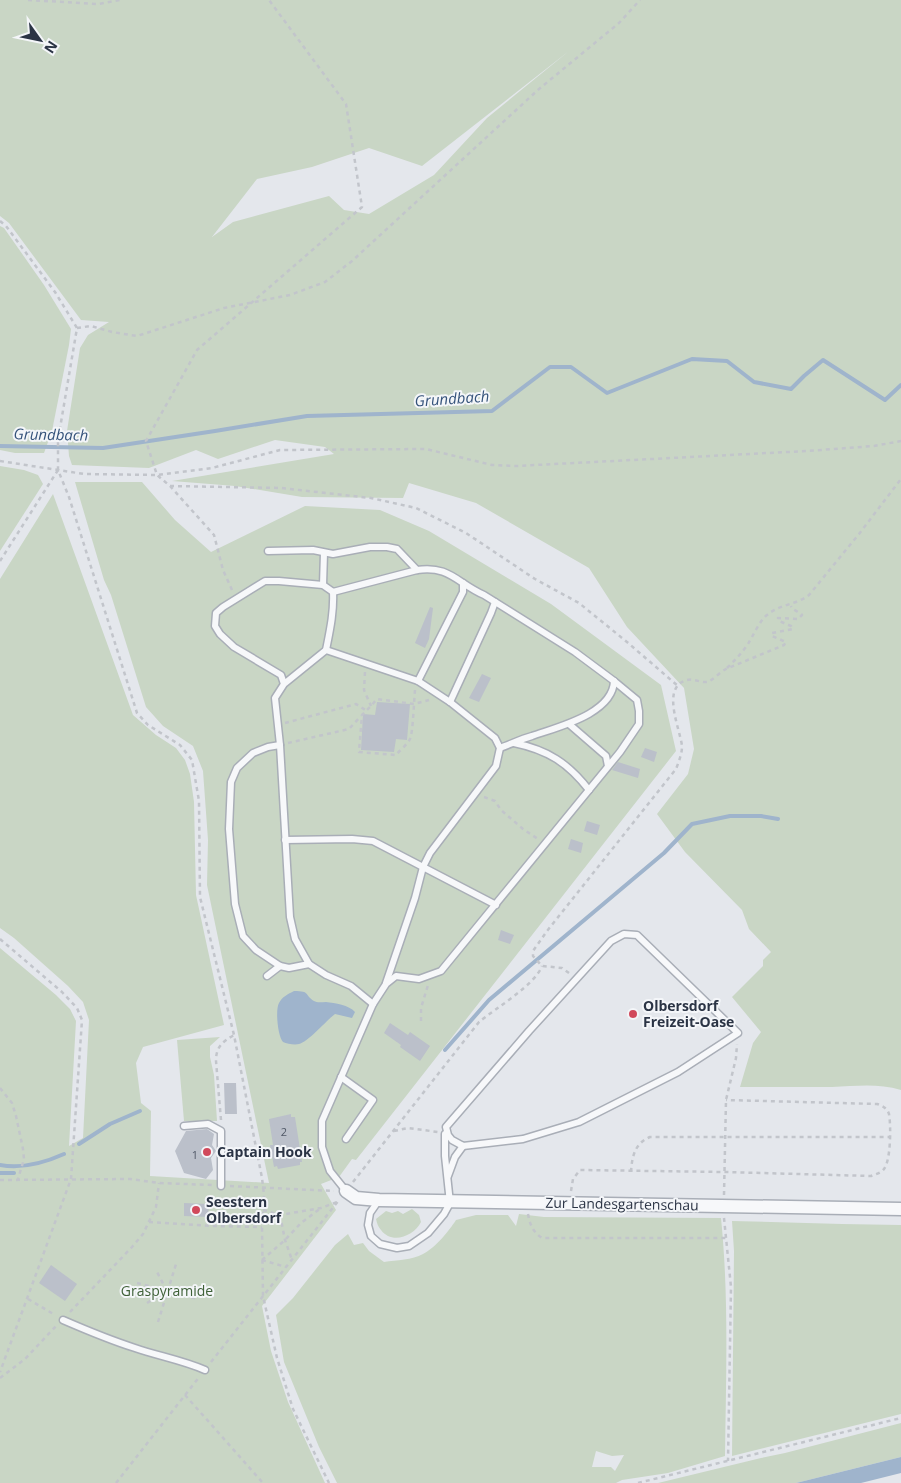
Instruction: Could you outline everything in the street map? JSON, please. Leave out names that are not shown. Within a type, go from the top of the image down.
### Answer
[{"type":"street","name":"Zur Landesgartenschau","points":[[342,1196],[379,1200],[450,1203],[901,1209]]},
{"type":"lane","points":[[268,551],[299,549],[333,554],[370,547],[387,547],[397,549],[417,570]]},
{"type":"lane","points":[[323,585],[324,553]]},
{"type":"lane","points":[[332,592],[417,570],[428,568],[444,571],[470,589],[484,595],[574,652],[637,700],[640,712],[639,724],[620,752],[441,971],[420,980],[396,976],[386,984]]},
{"type":"lane","points":[[284,684],[280,675],[234,647],[220,634],[215,626],[216,613],[223,606],[265,581],[323,585],[332,592],[333,604],[332,624],[326,650],[284,684],[276,698],[290,917],[295,939],[309,964],[326,976],[351,986],[373,1004]]},
{"type":"lane","points":[[418,681],[463,592],[463,583]]},
{"type":"lane","points":[[450,702],[495,602]]},
{"type":"lane","points":[[326,650],[418,681],[450,702],[495,738],[500,748],[496,766],[430,853],[423,867],[415,898],[386,984],[373,1004],[322,1121],[322,1147],[330,1171],[342,1196]]},
{"type":"lane","points":[[500,748],[569,724],[602,706],[614,688],[614,681]]},
{"type":"lane","points":[[569,724],[606,756],[608,766]]},
{"type":"lane","points":[[514,743],[532,746],[554,757],[577,774],[589,790]]},
{"type":"lane","points":[[280,745],[253,753],[237,768],[231,782],[229,829],[235,904],[243,936],[256,950],[280,966],[289,968],[309,964]]},
{"type":"lane","points":[[285,840],[352,839],[373,841],[496,904]]},
{"type":"lane","points":[[624,934],[637,935],[738,1033],[678,1072],[579,1122],[523,1139],[463,1146],[452,1140],[448,1135],[446,1127],[529,1031],[611,941],[624,934]]},
{"type":"lane","points":[[267,976],[280,966]]},
{"type":"lane","points":[[341,1077],[373,1100],[346,1140]]},
{"type":"lane","points":[[184,1126],[208,1124],[221,1131],[221,1186]]},
{"type":"lane","points":[[379,1200],[368,1218],[368,1231],[380,1244],[397,1248],[409,1246],[428,1232],[444,1214],[450,1203],[445,1156],[445,1134]]},
{"type":"lane","points":[[447,1178],[455,1157],[463,1146]]},
{"type":"lane","points":[[63,1320],[126,1345],[205,1370]]},
{"type":"path","points":[[28,0],[98,4],[120,0]]},
{"type":"path","points":[[235,599],[214,535],[170,486],[156,475],[146,441],[196,350],[362,207],[346,104],[268,0]]},
{"type":"path","points":[[77,328],[91,326],[138,336],[224,308],[290,295],[325,282],[352,261],[539,90],[619,22],[640,0]]},
{"type":"path","points":[[0,221],[6,226],[55,292],[77,328],[58,440],[58,470],[69,497],[137,713],[148,725],[180,746],[192,760],[199,800],[200,897],[234,1035],[263,1188],[263,1296],[277,1358],[294,1409],[329,1483]]},
{"type":"path","points":[[0,461],[84,474],[156,475],[212,468],[280,450],[426,449],[492,465],[516,466],[807,451],[874,446],[901,441]]},
{"type":"path","points":[[0,561],[58,470]]},
{"type":"path","points":[[726,669],[738,657],[766,616],[782,606],[790,606],[802,601],[809,595],[901,479]]},
{"type":"path","points":[[170,486],[280,488],[370,498],[416,508],[466,534],[535,579],[578,603],[628,642],[678,686]]},
{"type":"path","points":[[577,979],[562,968],[542,966],[533,956],[533,951],[676,769],[682,746],[673,704],[673,694],[683,681],[708,682],[726,669],[784,645],[786,642],[772,636],[772,632],[792,629],[791,626],[779,621],[778,618],[798,619],[802,616],[801,613],[793,610],[790,606]]},
{"type":"path","points":[[365,663],[364,690],[371,706]]},
{"type":"path","points":[[362,715],[359,752],[396,755],[410,739],[418,681]]},
{"type":"path","points":[[280,745],[348,729],[377,699],[414,704]]},
{"type":"path","points":[[278,725],[356,704],[367,711]]},
{"type":"path","points":[[476,794],[495,801],[501,810],[523,829],[545,844]]},
{"type":"path","points":[[0,939],[62,992],[77,1008],[82,1020],[71,1179],[0,1372]]},
{"type":"path","points":[[116,1483],[479,1022],[520,992],[540,972],[542,966]]},
{"type":"path","points":[[421,1021],[420,1015],[428,991],[430,976]]},
{"type":"path","points":[[728,1461],[731,1287],[724,1206],[725,1137],[726,1100],[736,1058],[738,1033]]},
{"type":"path","points":[[221,1131],[216,1051],[234,1035]]},
{"type":"path","points":[[0,1088],[12,1103],[23,1149],[23,1163],[18,1180]]},
{"type":"path","points":[[571,1191],[573,1179],[580,1170],[871,1176],[885,1168],[890,1156],[889,1113],[884,1107],[877,1104],[726,1100]]},
{"type":"path","points":[[393,1131],[408,1128],[445,1134]]},
{"type":"path","points":[[631,1172],[632,1160],[636,1149],[642,1140],[650,1136],[890,1137]]},
{"type":"path","points":[[0,1180],[130,1180],[158,1183],[156,1207],[143,1234],[25,1359],[0,1378]]},
{"type":"path","points":[[263,1188],[342,1196]]},
{"type":"path","points":[[262,1260],[301,1223],[321,1208],[342,1196]]},
{"type":"path","points":[[527,1203],[530,1223],[536,1234],[542,1238],[726,1238]]},
{"type":"path","points":[[263,1210],[280,1215],[321,1208]]},
{"type":"path","points":[[280,1215],[285,1240],[292,1260]]},
{"type":"path","points":[[150,1222],[262,1227]]},
{"type":"path","points":[[262,1260],[286,1267]]},
{"type":"path","points":[[158,1322],[176,1261]]},
{"type":"path","points":[[157,1272],[167,1291]]},
{"type":"path","points":[[136,1283],[198,1299]]},
{"type":"path","points":[[147,1303],[167,1291]]},
{"type":"path","points":[[27,1298],[63,1320]]},
{"type":"path","points":[[186,1395],[263,1483]]},
{"type":"path","points":[[638,1483],[901,1418]]},
{"type":"green space","points":[[0,0],[901,0],[901,1090],[884,1086],[740,1087],[753,1043],[761,1032],[732,997],[763,966],[763,960],[771,952],[749,929],[742,910],[685,852],[657,814],[688,774],[694,749],[684,688],[627,627],[589,568],[476,503],[409,483],[403,498],[302,497],[235,486],[172,481],[334,454],[325,447],[275,440],[218,459],[196,450],[149,468],[72,465],[69,456],[67,431],[80,348],[88,335],[109,322],[81,320],[9,223],[0,216]],"holes":[[[569,51],[487,118],[434,175],[369,214],[344,210],[329,196],[233,222],[212,237],[257,179],[312,167],[369,148],[422,166]]]},
{"type":"green space","points":[[0,226],[4,228],[44,285],[71,329],[52,431],[44,453],[15,453],[0,450]]},
{"type":"green space","points":[[0,466],[24,470],[38,475],[43,484],[0,551]]},
{"type":"green space","name":"Graspyramide","points":[[75,482],[142,482],[175,520],[211,552],[305,506],[380,510],[429,531],[551,604],[661,685],[676,751],[356,1160],[352,1159],[339,1177],[321,1184],[336,1210],[262,1306],[271,1351],[288,1402],[325,1483],[0,1483],[0,948],[56,995],[70,1009],[76,1021],[69,1146],[83,1138],[89,1020],[83,1002],[68,986],[0,928],[0,579],[53,494],[133,715],[156,735],[176,748],[185,760],[190,774],[194,802],[196,895],[224,1025],[143,1047],[136,1063],[141,1103],[151,1111],[150,1176],[269,1183],[207,885],[208,840],[203,771],[193,746],[163,726],[146,707],[111,595],[104,580]]},
{"type":"green space","points":[[220,1037],[210,1046],[217,1121],[184,1121],[177,1040]]},
{"type":"green space","points":[[412,1209],[419,1215],[421,1222],[408,1235],[397,1238],[391,1237],[386,1235],[378,1226],[376,1219],[386,1211],[392,1213],[398,1211],[403,1214]]},
{"type":"green space","points":[[519,1214],[544,1217],[721,1218],[726,1307],[725,1456],[668,1473],[622,1480],[616,1483],[337,1483],[319,1447],[284,1362],[276,1315],[293,1298],[335,1245],[348,1234],[354,1245],[363,1243],[369,1251],[384,1262],[409,1259],[423,1254],[441,1239],[456,1220],[476,1215],[508,1215],[516,1226]],"holes":[[[596,1451],[612,1456],[624,1455],[615,1471],[611,1467],[592,1467]]]},
{"type":"green space","points":[[732,1221],[901,1225],[901,1414],[732,1456],[734,1251]]},
{"type":"green space","points":[[901,1423],[901,1457],[796,1483],[658,1483],[785,1453]]},
{"type":"water","points":[[294,991],[305,993],[315,1002],[342,1005],[355,1012],[352,1018],[335,1014],[299,1044],[285,1043],[281,1039],[278,1029],[278,1006],[283,997]]},
{"type":"water","points":[[901,1457],[901,1473],[861,1483],[796,1483]]},
{"type":"building","points":[[430,607],[433,608],[429,639],[425,648],[415,643]]},
{"type":"building","points":[[482,674],[491,678],[479,702],[469,698]]},
{"type":"building","points":[[377,702],[410,704],[407,740],[396,739],[394,752],[361,750],[363,714],[375,715]]},
{"type":"building","points":[[645,748],[657,752],[654,762],[641,757]]},
{"type":"building","points":[[618,762],[640,769],[638,778],[612,770]]},
{"type":"building","points":[[587,821],[600,825],[597,835],[584,831]]},
{"type":"building","points":[[571,839],[583,843],[581,853],[568,849]]},
{"type":"building","points":[[501,930],[514,935],[510,944],[498,940]]},
{"type":"building","points":[[390,1023],[408,1035],[410,1032],[430,1046],[420,1061],[384,1033]]},
{"type":"building","points":[[224,1083],[236,1083],[237,1114],[225,1114]]},
{"type":"building","points":[[291,1114],[291,1117],[295,1117],[302,1162],[300,1162],[300,1165],[278,1169],[277,1166],[274,1167],[270,1145],[273,1145],[269,1119]]},
{"type":"building","points":[[207,1129],[214,1134],[212,1145],[216,1151],[211,1158],[213,1170],[206,1179],[184,1173],[175,1151],[186,1131]]},
{"type":"building","name":"Seestern Olbersdorf","points":[[184,1203],[209,1204],[208,1217],[184,1216]]},
{"type":"building","points":[[51,1265],[77,1284],[65,1301],[39,1283]]},
{"type":"waterway","name":"Grundbach","points":[[0,446],[103,448],[307,416],[492,411],[550,367],[571,367],[607,393],[692,359],[727,361],[754,382],[791,389],[823,360],[885,400],[901,385]]},
{"type":"waterway","points":[[445,1050],[489,1000],[664,853],[692,824],[730,816],[761,816],[778,819]]},
{"type":"waterway","points":[[79,1144],[110,1124],[140,1111]]},
{"type":"waterway","points":[[0,1165],[33,1164],[64,1154]]},
{"type":"waterway","points":[[0,1173],[14,1173]]},
{"type":"place","name":"Olbersdorf Freizeit-Oase","points":[[633,1014]]},
{"type":"place","name":"Captain Hook","points":[[207,1152]]},
{"type":"place","name":"Seestern Olbersdorf","points":[[196,1210]]}]
